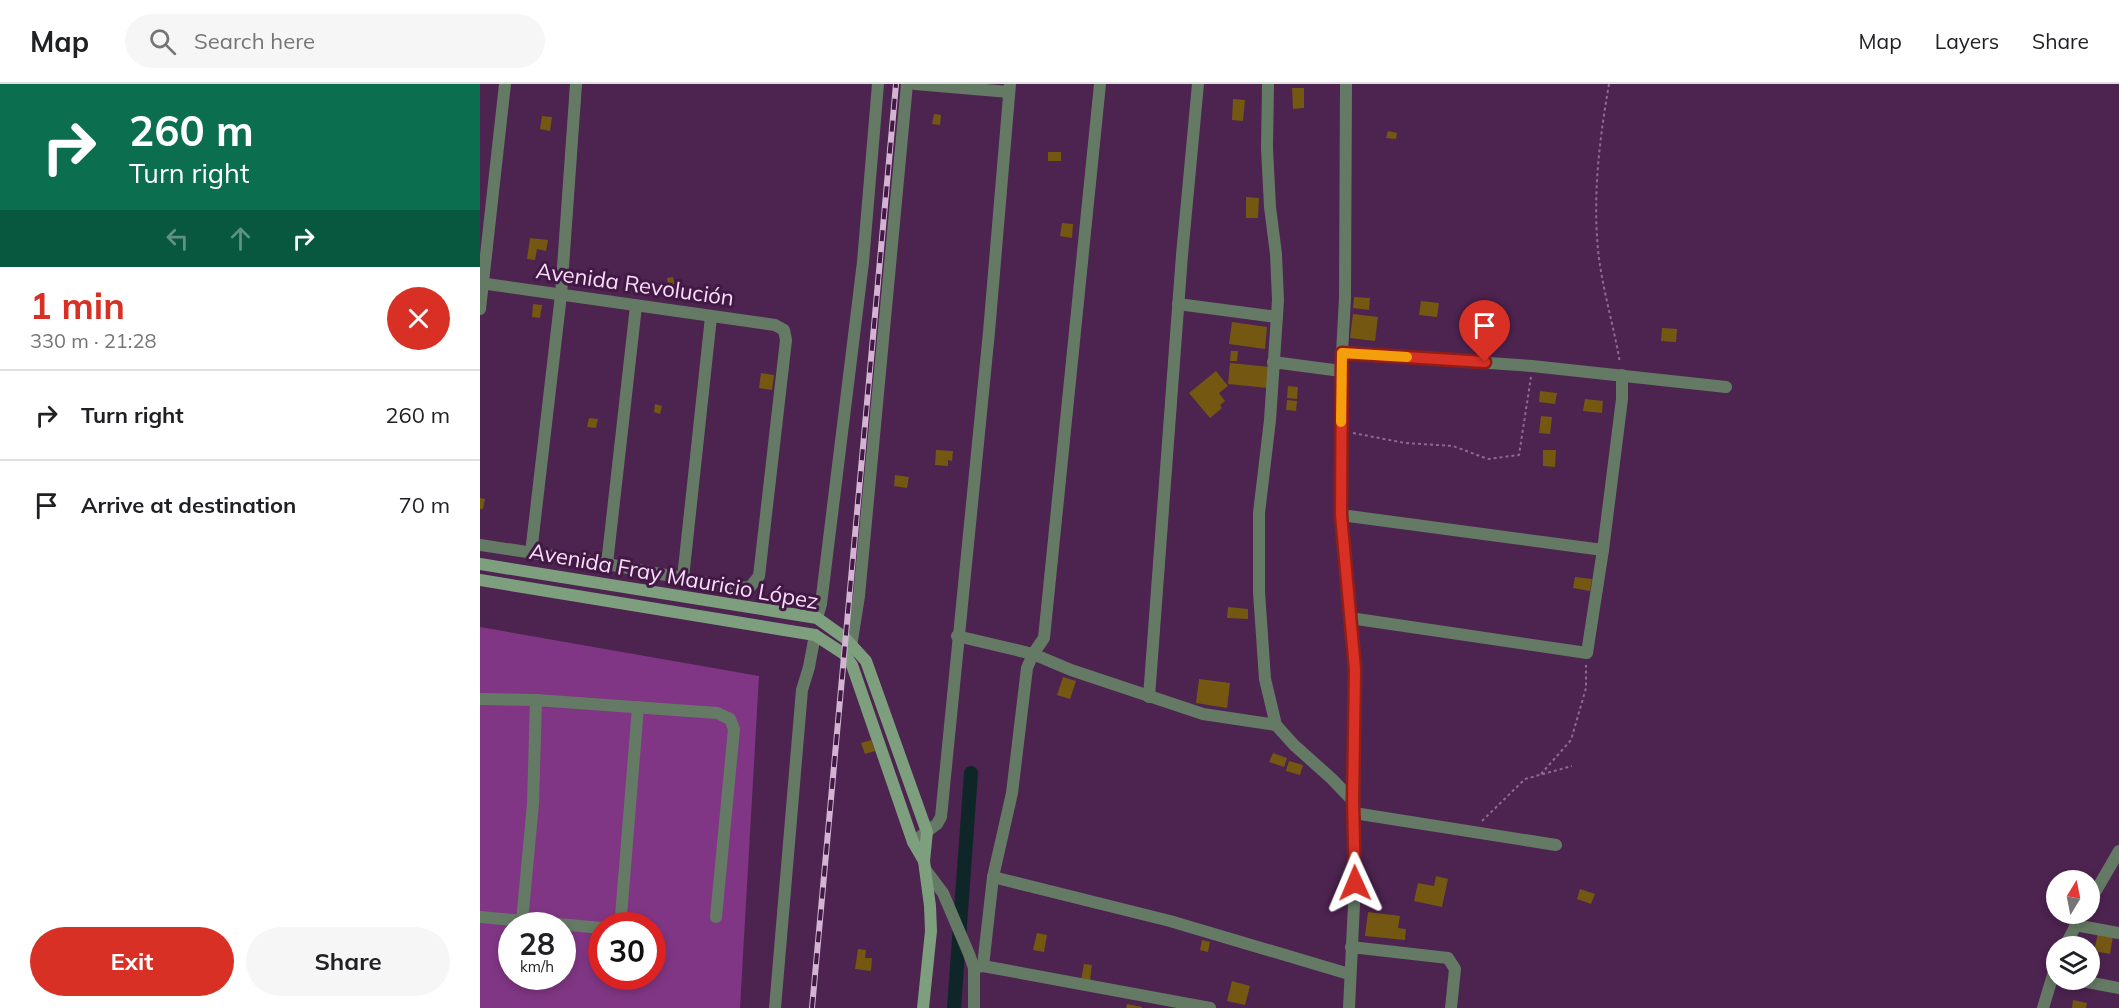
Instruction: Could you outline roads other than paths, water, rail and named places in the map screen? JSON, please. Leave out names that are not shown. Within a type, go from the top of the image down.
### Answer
[{"type":"street","points":[[480,309],[481,283],[505,84]]},
{"type":"street","points":[[531,553],[561,294],[576,84]]},
{"type":"street","points":[[775,1008],[802,690],[810,667],[817,618],[822,604],[863,262],[878,84]]},
{"type":"street","points":[[908,84],[859,597],[849,660],[912,842],[943,893],[969,954],[979,967],[1210,1008]]},
{"type":"street","points":[[912,842],[938,824],[941,817],[957,636],[989,332],[1009,88],[915,84]]},
{"type":"street","points":[[974,1008],[993,878],[1012,793],[1027,668],[1044,638],[1100,84]]},
{"type":"street","points":[[1149,697],[1178,304],[1198,84]]},
{"type":"street","points":[[1268,84],[1268,160],[1270,207],[1276,254],[1277,317],[1270,420],[1259,513],[1259,592],[1265,679],[1276,725],[1294,746],[1332,779],[1354,807],[1472,832],[1556,845]]},
{"type":"street","points":[[1346,84],[1341,515],[1355,669],[1355,883],[1349,1008]]},
{"type":"street","name":"Avenida Revolución","points":[[481,283],[775,325],[784,330],[786,340],[759,576],[750,587],[735,588],[683,578]]},
{"type":"street","points":[[1178,304],[1277,317]]},
{"type":"street","points":[[607,564],[636,306]]},
{"type":"street","points":[[480,545],[683,578],[711,317]]},
{"type":"street","points":[[1342,353],[1532,366],[1726,387]]},
{"type":"street","points":[[1274,362],[1341,371]]},
{"type":"street","points":[[1350,618],[1587,653],[1603,550],[1622,399],[1622,375]]},
{"type":"street","points":[[1341,515],[1603,550]]},
{"type":"street","name":"Avenida Fray Mauricio López","points":[[480,564],[817,618],[845,638],[866,661],[927,832],[925,865]]},
{"type":"street","name":"Avenida Fray Mauricio López","points":[[480,580],[815,635],[844,654],[849,660]]},
{"type":"street","points":[[957,636],[1033,654],[1071,670],[1203,714],[1276,725]]},
{"type":"street","points":[[480,699],[536,700],[717,713],[730,719],[734,729],[716,917]]},
{"type":"street","points":[[523,912],[533,804],[536,700]]},
{"type":"street","points":[[621,912],[638,707]]},
{"type":"street","points":[[2100,885],[2118,856]]},
{"type":"street","points":[[923,1008],[931,931],[925,865]]},
{"type":"street","points":[[993,878],[1170,921],[1349,975]]},
{"type":"street","points":[[480,917],[498,919]]},
{"type":"street","points":[[2070,936],[2075,925],[2119,933]]},
{"type":"street","points":[[1351,947],[1448,958],[1455,969],[1451,1008]]},
{"type":"street","points":[[2100,984],[2119,988]]},
{"type":"street","points":[[2043,1008],[2049,990]]},
{"type":"waterway","points":[[954,1008],[971,773]]},
{"type":"railway","points":[[812,1008],[896,84]]}]
